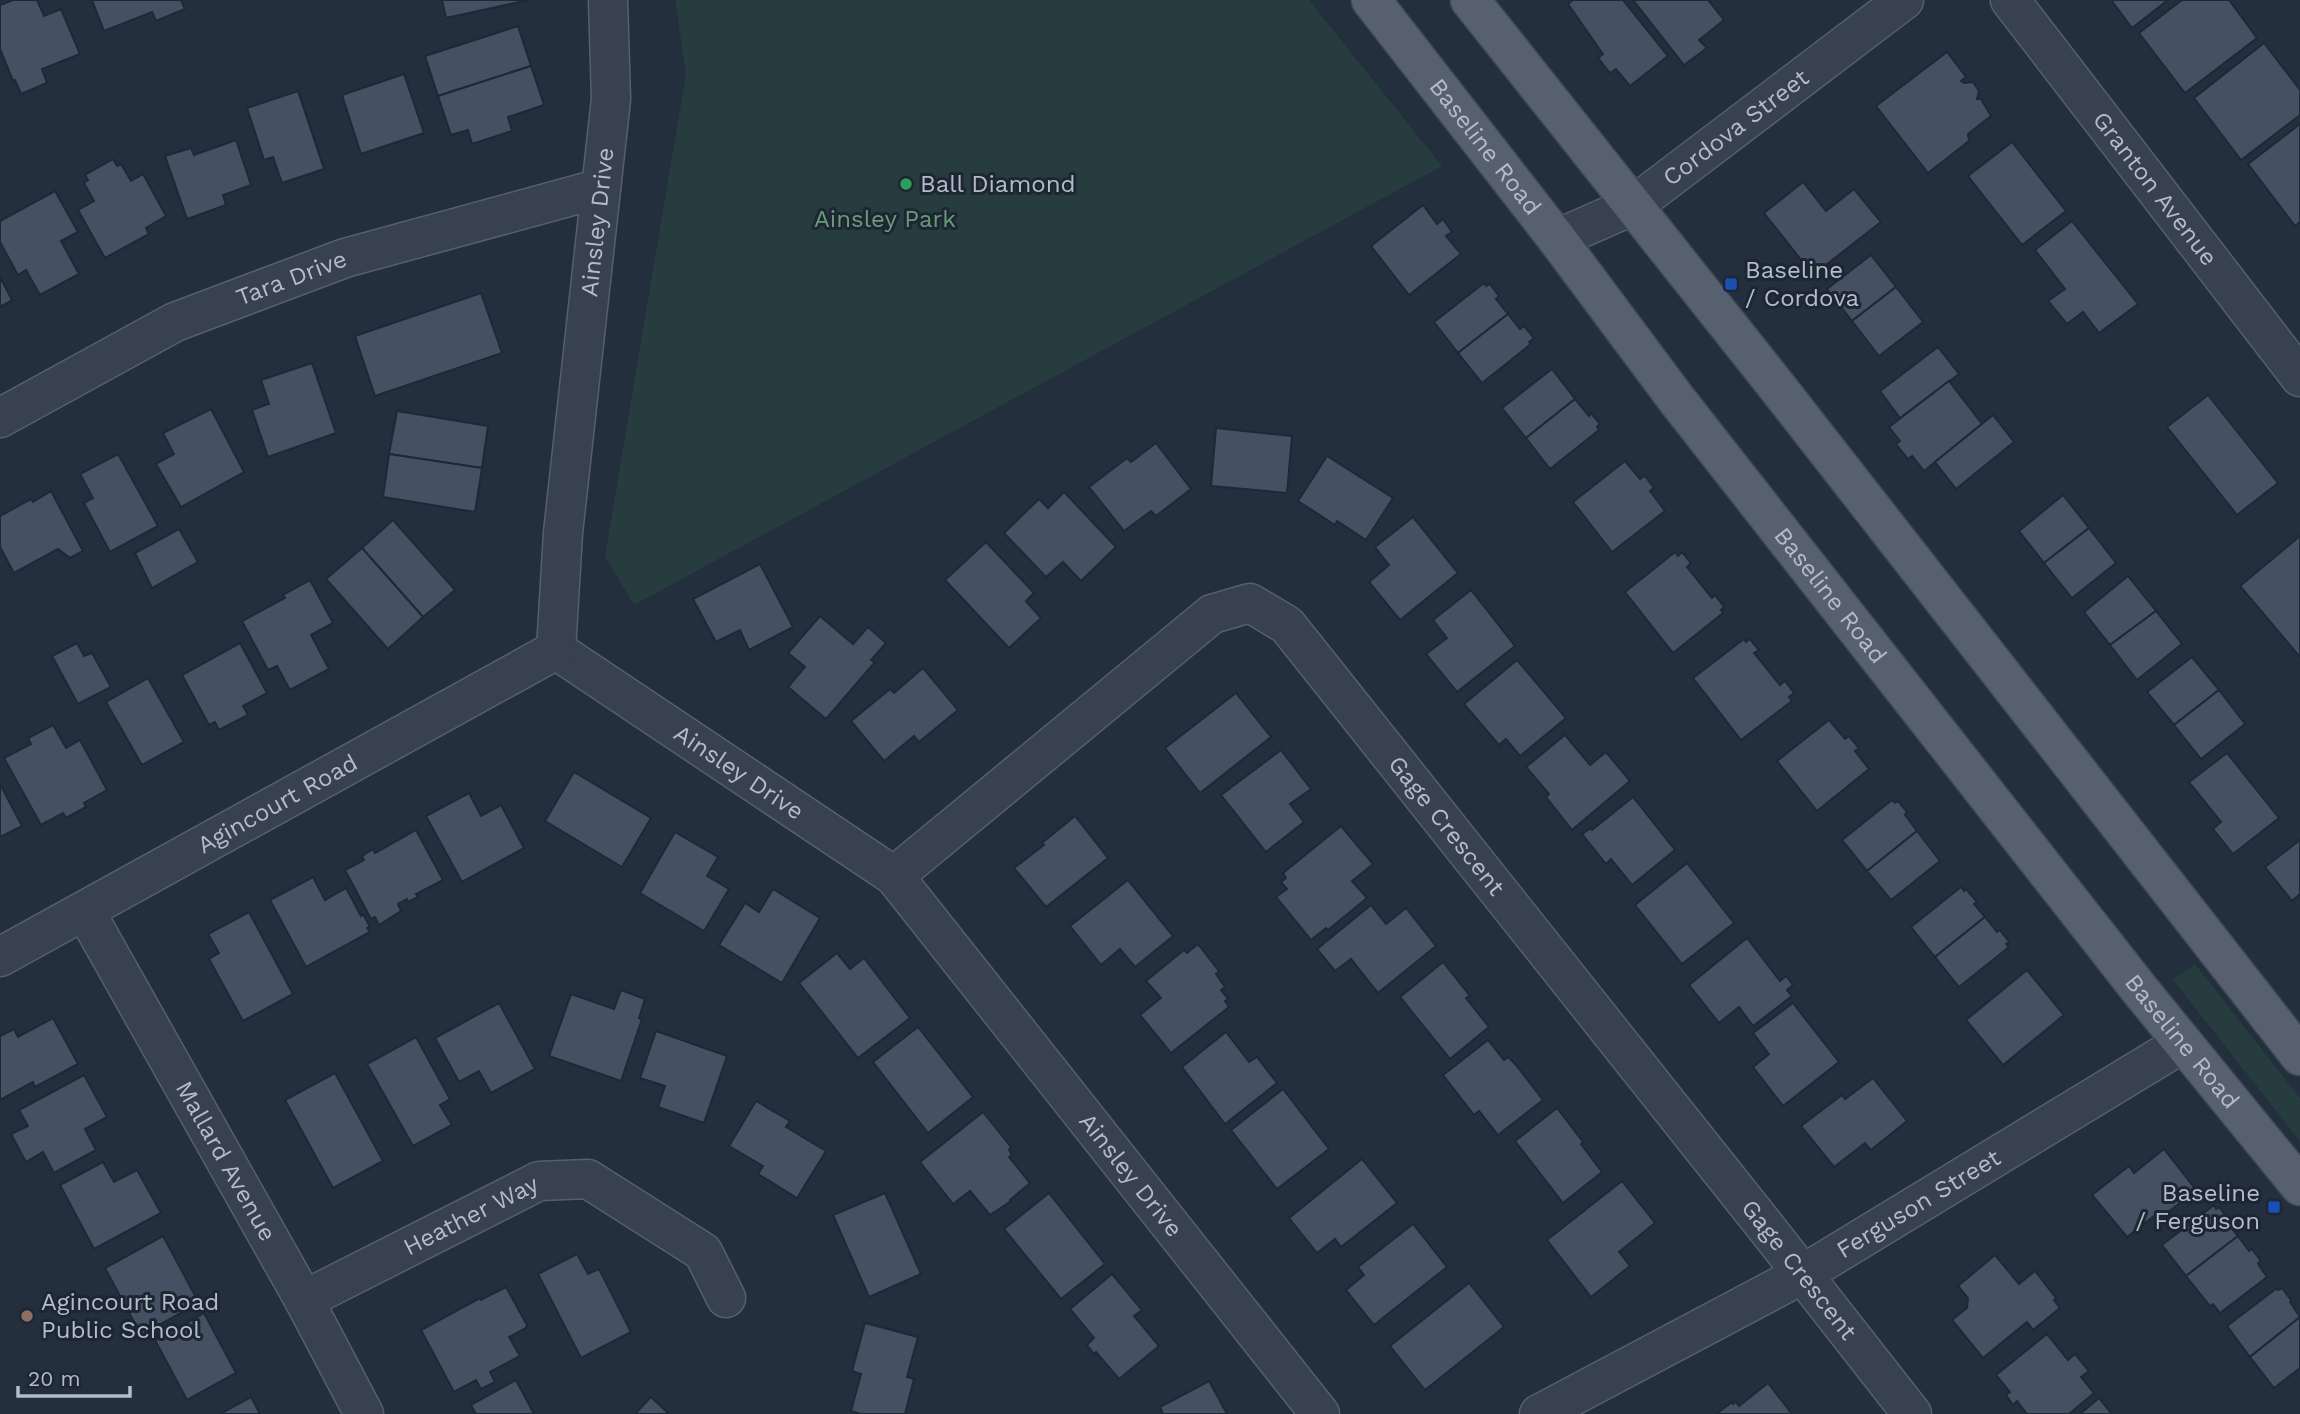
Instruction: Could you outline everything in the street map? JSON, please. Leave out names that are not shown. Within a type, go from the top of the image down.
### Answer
[{"type":"main road","name":"Baseline Road","points":[[1371,0],[1557,239],[1677,400],[2183,1043],[2300,1186]]},
{"type":"main road","points":[[1470,0],[1634,205],[2300,1056]]},
{"type":"street","name":"Ainsley Drive","points":[[608,0],[611,99],[563,533],[556,650],[894,876],[1320,1414]]},
{"type":"street","name":"Cordova Street","points":[[1557,239],[1634,205],[1904,0]]},
{"type":"street","name":"Granton Avenue","points":[[2010,0],[2300,377]]},
{"type":"street","name":"Tara Drive","points":[[0,418],[187,318],[345,258],[601,188]]},
{"type":"street","name":"Gage Crescent","points":[[894,876],[1212,614],[1250,603],[1287,625],[1912,1414]]},
{"type":"street","name":"Agincourt Road","points":[[0,957],[556,650]]},
{"type":"street","name":"Mallard Avenue","points":[[85,911],[304,1300],[364,1414]]},
{"type":"street","name":"Ferguson Street","points":[[1539,1414],[1803,1274],[2183,1043]]},
{"type":"street","name":"Heather Way","points":[[304,1300],[539,1181],[588,1179],[703,1252],[726,1298]]},
{"type":"green space","name":"Ainsley Park","points":[[675,0],[1309,0],[1442,166],[634,605],[605,556],[686,74]]},
{"type":"green space","points":[[2195,964],[2300,1098],[2300,1141],[2173,980]]},
{"type":"building","points":[[13,0],[37,0],[44,16],[61,9],[80,54],[42,69],[47,83],[21,94],[0,49],[0,5]]},
{"type":"building","points":[[92,0],[181,0],[185,9],[156,21],[152,12],[104,31]]},
{"type":"building","points":[[442,0],[529,0],[446,18]]},
{"type":"building","points":[[1573,0],[1623,0],[1668,56],[1630,86],[1616,69],[1610,73],[1598,58],[1603,54],[1568,4]]},
{"type":"building","points":[[1633,0],[1708,0],[1724,20],[1699,40],[1707,48],[1684,65]]},
{"type":"building","points":[[2111,0],[2168,0],[2132,28]]},
{"type":"building","points":[[2182,0],[2229,0],[2257,38],[2185,93],[2139,33]]},
{"type":"building","points":[[518,26],[531,66],[438,96],[425,56]]},
{"type":"building","points":[[2264,43],[2300,90],[2300,115],[2241,160],[2194,98]]},
{"type":"building","points":[[1947,52],[1966,77],[1961,81],[1973,82],[1979,91],[1977,99],[1981,99],[1991,116],[1968,134],[1969,141],[1928,173],[1876,106]]},
{"type":"building","points":[[531,66],[544,105],[508,117],[512,131],[472,144],[468,130],[451,135],[438,96]]},
{"type":"building","points":[[404,74],[424,133],[361,154],[342,95]]},
{"type":"building","points":[[298,91],[324,169],[282,183],[273,157],[264,160],[247,108]]},
{"type":"building","points":[[2300,124],[2300,222],[2295,226],[2248,164]]},
{"type":"building","points":[[236,140],[251,185],[223,195],[226,205],[187,219],[165,156],[191,148],[194,155]]},
{"type":"building","points":[[2012,142],[2066,211],[2022,245],[1968,176]]},
{"type":"building","points":[[113,159],[117,166],[121,164],[131,181],[143,174],[166,216],[146,228],[149,234],[105,258],[78,210],[94,201],[84,183],[88,180],[85,175]]},
{"type":"building","points":[[1803,182],[1826,211],[1854,189],[1881,222],[1813,275],[1764,213]]},
{"type":"building","points":[[55,191],[78,232],[61,241],[79,274],[40,295],[26,270],[18,275],[0,242],[0,221]]},
{"type":"building","points":[[1423,205],[1437,224],[1443,219],[1452,232],[1446,236],[1461,254],[1409,295],[1371,246]]},
{"type":"building","points":[[2072,221],[2138,304],[2099,333],[2083,312],[2067,324],[2048,301],[2065,289],[2035,250]]},
{"type":"building","points":[[1871,255],[1896,287],[1852,321],[1827,289]]},
{"type":"building","points":[[0,277],[12,300],[0,307]]},
{"type":"building","points":[[1484,283],[1486,286],[1490,284],[1499,296],[1496,299],[1508,314],[1458,353],[1434,322]]},
{"type":"building","points":[[1896,287],[1923,322],[1879,356],[1852,321]]},
{"type":"building","points":[[481,293],[502,353],[375,396],[355,336]]},
{"type":"building","points":[[1508,314],[1520,329],[1524,326],[1534,338],[1529,342],[1531,344],[1482,383],[1458,353]]},
{"type":"building","points":[[1938,347],[1959,374],[1900,418],[1880,391]]},
{"type":"building","points":[[312,363],[336,433],[268,457],[252,410],[269,404],[261,380]]},
{"type":"building","points":[[1552,369],[1575,399],[1526,438],[1502,408]]},
{"type":"building","points":[[1949,381],[1982,424],[1924,471],[1912,456],[1908,459],[1896,444],[1900,441],[1889,427]]},
{"type":"building","points":[[2208,395],[2278,483],[2237,515],[2167,427]]},
{"type":"building","points":[[1575,399],[1589,416],[1591,413],[1600,424],[1597,427],[1599,430],[1550,469],[1526,438]]},
{"type":"building","points":[[211,409],[244,472],[181,507],[156,464],[174,454],[163,433]]},
{"type":"building","points":[[397,411],[488,426],[482,468],[389,454]]},
{"type":"building","points":[[1993,415],[2014,442],[1956,489],[1935,462]]},
{"type":"building","points":[[1216,428],[1292,436],[1287,493],[1211,486]]},
{"type":"building","points":[[1156,443],[1191,489],[1156,516],[1151,511],[1124,531],[1089,487],[1127,458],[1131,462]]},
{"type":"building","points":[[118,454],[158,526],[110,552],[84,503],[93,498],[80,474]]},
{"type":"building","points":[[389,454],[482,468],[475,512],[383,497]]},
{"type":"building","points":[[1327,456],[1393,498],[1366,540],[1337,521],[1335,525],[1298,501]]},
{"type":"building","points":[[1625,461],[1640,479],[1645,476],[1654,488],[1650,491],[1665,511],[1612,552],[1573,502]]},
{"type":"building","points":[[51,491],[83,551],[70,558],[58,549],[14,573],[0,547],[0,516]]},
{"type":"building","points":[[1064,492],[1116,547],[1081,581],[1063,562],[1046,577],[1004,533],[1039,499],[1048,508]]},
{"type":"building","points":[[2063,495],[2089,528],[2044,563],[2019,531]]},
{"type":"building","points":[[1413,517],[1458,573],[1400,620],[1369,582],[1389,565],[1375,547]]},
{"type":"building","points":[[393,520],[455,590],[423,617],[362,548]]},
{"type":"building","points":[[2089,528],[2116,563],[2072,598],[2044,563]]},
{"type":"building","points":[[179,529],[198,562],[152,588],[135,553]]},
{"type":"building","points":[[2300,536],[2300,657],[2240,586]]},
{"type":"building","points":[[986,542],[1034,593],[1026,601],[1041,618],[1009,648],[945,580]]},
{"type":"building","points":[[362,548],[423,617],[388,649],[326,579]]},
{"type":"building","points":[[1675,552],[1678,556],[1682,552],[1691,563],[1687,567],[1712,598],[1715,595],[1724,607],[1721,610],[1723,613],[1673,653],[1625,592]]},
{"type":"building","points":[[760,564],[793,627],[749,650],[740,630],[716,642],[693,599]]},
{"type":"building","points":[[2128,576],[2156,611],[2110,645],[2084,612]]},
{"type":"building","points":[[310,580],[333,623],[311,635],[329,669],[290,690],[277,666],[268,670],[242,621],[285,598],[283,595]]},
{"type":"building","points":[[1471,590],[1515,646],[1457,692],[1426,654],[1447,638],[1433,620]]},
{"type":"building","points":[[2156,611],[2182,644],[2137,680],[2110,645]]},
{"type":"building","points":[[820,616],[853,644],[868,627],[886,643],[871,660],[875,662],[826,719],[788,687],[805,667],[788,653]]},
{"type":"building","points":[[1744,639],[1746,642],[1750,639],[1759,650],[1754,653],[1780,685],[1785,681],[1794,693],[1789,697],[1792,701],[1741,740],[1693,678]]},
{"type":"building","points":[[77,643],[84,656],[92,653],[111,687],[78,704],[52,656]]},
{"type":"building","points":[[240,643],[267,693],[243,706],[248,715],[219,730],[215,722],[209,725],[182,675]]},
{"type":"building","points":[[2192,657],[2219,690],[2174,725],[2147,692]]},
{"type":"building","points":[[1517,660],[1566,718],[1520,756],[1506,739],[1499,745],[1464,704]]},
{"type":"building","points":[[923,668],[958,710],[919,742],[914,736],[884,761],[851,721],[890,689],[894,693]]},
{"type":"building","points":[[148,678],[184,742],[142,765],[106,702]]},
{"type":"building","points":[[2219,690],[2245,724],[2201,759],[2174,725]]},
{"type":"building","points":[[1236,693],[1271,737],[1200,793],[1165,748]]},
{"type":"building","points":[[1829,720],[1845,739],[1849,736],[1859,748],[1855,751],[1869,769],[1817,811],[1777,761]]},
{"type":"building","points":[[53,725],[66,748],[80,740],[107,790],[84,803],[86,807],[66,818],[63,813],[41,825],[4,758],[31,744],[28,738]]},
{"type":"building","points":[[1565,735],[1590,765],[1606,752],[1630,781],[1572,830],[1546,797],[1549,794],[1526,767]]},
{"type":"building","points":[[1281,750],[1311,789],[1290,804],[1304,822],[1266,852],[1221,795]]},
{"type":"building","points":[[2227,753],[2279,818],[2233,854],[2213,829],[2221,822],[2189,782]]},
{"type":"building","points":[[574,772],[651,818],[622,867],[545,821]]},
{"type":"building","points":[[0,784],[22,826],[0,837]]},
{"type":"building","points":[[469,793],[481,816],[501,805],[524,848],[462,882],[426,816]]},
{"type":"building","points":[[1633,797],[1675,850],[1632,885],[1611,859],[1606,864],[1582,834],[1591,828],[1592,830]]},
{"type":"building","points":[[1892,800],[1895,803],[1898,801],[1907,812],[1905,815],[1917,831],[1867,871],[1842,840]]},
{"type":"building","points":[[1075,816],[1108,858],[1046,907],[1014,868]]},
{"type":"building","points":[[1341,826],[1373,864],[1352,881],[1367,898],[1328,930],[1326,928],[1311,940],[1276,897],[1287,889],[1281,882],[1286,878],[1283,873]]},
{"type":"building","points":[[416,830],[443,880],[416,894],[418,897],[398,904],[401,911],[379,925],[375,917],[371,919],[345,870],[364,860],[362,856],[373,849],[375,853]]},
{"type":"building","points":[[1917,831],[1940,861],[1891,900],[1867,871]]},
{"type":"building","points":[[675,832],[718,857],[707,876],[729,889],[704,931],[640,893]]},
{"type":"building","points":[[2300,840],[2300,894],[2292,901],[2265,867]]},
{"type":"building","points":[[1687,863],[1734,923],[1682,964],[1635,905]]},
{"type":"building","points":[[313,877],[325,900],[346,888],[361,916],[363,914],[370,932],[306,967],[270,900]]},
{"type":"building","points":[[1128,880],[1173,936],[1135,967],[1120,949],[1101,965],[1070,926]]},
{"type":"building","points":[[1961,887],[1977,902],[1974,904],[1985,917],[1935,957],[1911,927]]},
{"type":"building","points":[[773,889],[820,918],[782,983],[719,945],[745,903],[759,912]]},
{"type":"building","points":[[1371,905],[1386,924],[1406,908],[1436,946],[1378,993],[1351,959],[1335,971],[1317,949]]},
{"type":"building","points":[[249,912],[293,994],[243,1021],[209,959],[219,953],[208,934]]},
{"type":"building","points":[[1985,917],[1997,932],[2000,930],[2009,942],[2006,944],[2009,947],[1959,987],[1935,957]]},
{"type":"building","points":[[1747,938],[1780,981],[1786,976],[1793,985],[1787,990],[1792,996],[1753,1026],[1739,1007],[1719,1023],[1689,985]]},
{"type":"building","points":[[1198,944],[1219,971],[1216,974],[1225,987],[1221,990],[1228,999],[1225,1001],[1229,1007],[1171,1053],[1140,1015],[1161,998],[1146,981],[1184,950],[1187,953]]},
{"type":"building","points":[[837,953],[850,969],[864,958],[910,1018],[858,1058],[799,983]]},
{"type":"building","points":[[1443,962],[1470,996],[1466,998],[1489,1027],[1450,1059],[1400,997]]},
{"type":"building","points":[[2027,970],[2064,1015],[2003,1065],[1966,1020]]},
{"type":"building","points":[[621,990],[645,999],[639,1018],[642,1019],[621,1081],[549,1056],[571,994],[614,1009]]},
{"type":"building","points":[[499,1003],[535,1069],[491,1093],[479,1071],[459,1082],[435,1038]]},
{"type":"building","points":[[1793,1003],[1839,1062],[1783,1106],[1753,1067],[1769,1054],[1753,1033]]},
{"type":"building","points":[[53,1018],[78,1064],[35,1087],[33,1082],[0,1100],[0,1036],[14,1029],[18,1037]]},
{"type":"building","points":[[918,1027],[973,1097],[928,1133],[873,1062]]},
{"type":"building","points":[[656,1031],[727,1056],[704,1123],[658,1107],[665,1086],[640,1078]]},
{"type":"building","points":[[1226,1032],[1249,1062],[1257,1057],[1277,1083],[1225,1124],[1182,1067]]},
{"type":"building","points":[[416,1037],[450,1099],[440,1105],[452,1125],[413,1146],[367,1064]]},
{"type":"building","points":[[1488,1040],[1504,1060],[1508,1057],[1516,1065],[1543,1100],[1498,1135],[1479,1111],[1474,1115],[1443,1075]]},
{"type":"building","points":[[335,1073],[383,1161],[333,1188],[285,1100]]},
{"type":"building","points":[[84,1075],[107,1117],[85,1129],[96,1150],[54,1173],[43,1152],[26,1162],[11,1134],[28,1126],[19,1110]]},
{"type":"building","points":[[1873,1078],[1907,1121],[1871,1150],[1865,1143],[1834,1167],[1801,1126],[1842,1095],[1845,1099]]},
{"type":"building","points":[[1283,1089],[1329,1149],[1277,1189],[1231,1130]]},
{"type":"building","points":[[756,1101],[790,1121],[786,1127],[826,1151],[797,1198],[758,1174],[763,1166],[729,1146]]},
{"type":"building","points":[[1557,1108],[1602,1172],[1563,1203],[1515,1141]]},
{"type":"building","points":[[983,1112],[1011,1147],[1009,1150],[1012,1155],[1009,1157],[1030,1183],[1011,1201],[990,1215],[970,1191],[953,1204],[920,1162]]},
{"type":"building","points":[[2164,1149],[2196,1190],[2194,1192],[2198,1198],[2189,1205],[2185,1199],[2157,1221],[2154,1216],[2127,1237],[2092,1195],[2129,1166],[2134,1173]]},
{"type":"building","points":[[1362,1159],[1397,1203],[1341,1247],[1335,1239],[1317,1253],[1289,1218]]},
{"type":"building","points":[[103,1162],[114,1182],[137,1170],[161,1213],[94,1249],[60,1185]]},
{"type":"building","points":[[1622,1181],[1655,1223],[1619,1252],[1630,1266],[1591,1297],[1547,1240]]},
{"type":"building","points":[[885,1193],[921,1274],[869,1297],[833,1215]]},
{"type":"building","points":[[1049,1193],[1105,1264],[1061,1299],[1004,1229]]},
{"type":"building","points":[[2214,1205],[2228,1218],[2225,1220],[2238,1236],[2186,1276],[2162,1245]]},
{"type":"building","points":[[1413,1224],[1447,1267],[1374,1325],[1346,1290],[1364,1275],[1358,1267]]},
{"type":"building","points":[[163,1236],[199,1303],[141,1335],[105,1268]]},
{"type":"building","points":[[2238,1236],[2261,1261],[2258,1263],[2267,1277],[2220,1313],[2213,1304],[2210,1306],[2186,1276]]},
{"type":"building","points":[[577,1254],[588,1274],[599,1269],[631,1332],[581,1358],[538,1274]]},
{"type":"building","points":[[1995,1255],[2019,1284],[2035,1271],[2056,1298],[2054,1300],[2060,1308],[2033,1330],[2027,1322],[1983,1358],[1952,1320],[1967,1308],[1968,1298],[1958,1286]]},
{"type":"building","points":[[1112,1274],[1142,1310],[1134,1316],[1159,1346],[1119,1379],[1087,1345],[1094,1338],[1070,1309]]},
{"type":"building","points":[[1469,1283],[1504,1327],[1425,1390],[1390,1346]]},
{"type":"building","points":[[506,1287],[527,1325],[509,1337],[520,1356],[490,1372],[495,1382],[481,1389],[476,1380],[454,1392],[421,1330]]},
{"type":"building","points":[[2277,1288],[2282,1288],[2300,1317],[2250,1357],[2227,1326]]},
{"type":"building","points":[[204,1313],[236,1373],[187,1400],[155,1340]]},
{"type":"building","points":[[2300,1317],[2300,1368],[2274,1388],[2250,1357]]},
{"type":"building","points":[[865,1323],[918,1337],[907,1377],[914,1379],[905,1414],[861,1414],[851,1411],[861,1374],[852,1371]]},
{"type":"building","points":[[2047,1334],[2068,1360],[2075,1354],[2089,1371],[2081,1377],[2094,1393],[2069,1414],[2027,1414],[2017,1401],[2013,1405],[2006,1395],[2010,1392],[1996,1375]]},
{"type":"building","points":[[516,1380],[534,1414],[476,1414],[471,1405]]},
{"type":"building","points":[[1209,1381],[1227,1414],[1163,1414],[1160,1407]]},
{"type":"building","points":[[1768,1383],[1792,1414],[1716,1414],[1732,1402],[1739,1406]]},
{"type":"building","points":[[251,1397],[260,1414],[220,1414]]},
{"type":"building","points":[[651,1397],[669,1414],[635,1414]]},
{"type":"building","points":[[2099,1398],[2112,1414],[2080,1414]]},
{"type":"place","name":"Ball Diamond","points":[[906,184]]},
{"type":"place","name":"Baseline / Cordova","points":[[1731,284]]},
{"type":"place","name":"Baseline / Ferguson","points":[[2274,1207]]},
{"type":"place","name":"Agincourt Road Public School","points":[[27,1316]]}]
